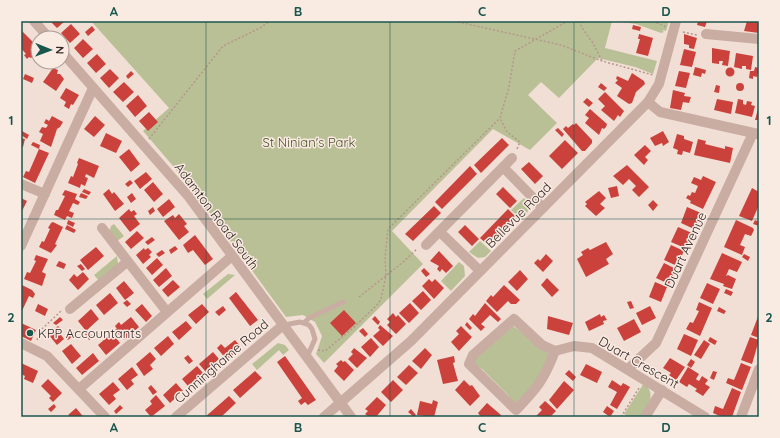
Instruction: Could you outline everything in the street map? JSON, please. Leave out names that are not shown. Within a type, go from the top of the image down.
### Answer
[{"type":"street","points":[[34,21],[42,30]]},
{"type":"street","name":"Bellevue Road","points":[[324,417],[411,341],[648,102],[659,84],[675,25]]},
{"type":"street","points":[[706,34],[759,39]]},
{"type":"street","name":"Adamton Road South","points":[[70,61],[189,197],[283,325],[309,353],[340,403],[351,417]]},
{"type":"street","points":[[21,246],[93,88]]},
{"type":"street","points":[[648,102],[660,112],[756,134]]},
{"type":"street","name":"Duart Avenue","points":[[628,369],[656,343],[756,134]]},
{"type":"street","points":[[426,246],[512,158]]},
{"type":"street","points":[[503,167],[543,208]]},
{"type":"street","points":[[21,184],[45,194]]},
{"type":"street","points":[[102,228],[167,312]]},
{"type":"street","points":[[440,232],[480,271]]},
{"type":"street","points":[[79,389],[232,256]]},
{"type":"street","points":[[70,309],[128,262]]},
{"type":"street","points":[[514,319],[542,345],[555,351],[537,388],[516,410],[469,364],[473,355],[514,319]]},
{"type":"street","name":"Cunninghame Road","points":[[176,417],[283,325]]},
{"type":"street","points":[[21,344],[47,356],[104,417]]},
{"type":"street","name":"Duart Crescent","points":[[555,351],[574,346],[592,348],[705,417]]},
{"type":"street","points":[[741,417],[759,369]]},
{"type":"street","points":[[645,417],[662,390]]},
{"type":"lane","points":[[283,325],[305,322],[309,318],[343,302]]},
{"type":"lane","points":[[305,322],[315,334],[309,353]]},
{"type":"path","points":[[144,144],[223,46],[260,28],[270,21]]},
{"type":"path","points":[[454,21],[560,45],[602,61],[661,77]]},
{"type":"path","points":[[309,353],[325,351],[378,305],[381,299],[386,276],[385,258],[388,230],[500,118],[509,87],[515,51],[568,21]]},
{"type":"path","points":[[579,21],[582,28],[594,42],[602,61]]},
{"type":"path","points":[[653,21],[675,25],[697,35],[706,34]]},
{"type":"path","points":[[500,118],[507,132],[520,142],[512,158]]},
{"type":"path","points":[[359,297],[419,247],[426,246]]},
{"type":"path","points":[[33,349],[42,329],[61,311],[70,309]]},
{"type":"path","points":[[621,417],[644,379]]},
{"type":"green space","name":"St Ninian's Park","points":[[91,21],[612,21],[605,48],[657,61],[653,74],[635,67],[598,58],[559,98],[541,82],[528,95],[557,123],[530,150],[493,129],[392,231],[423,264],[324,363],[316,354],[322,336],[315,322],[303,315],[286,317],[191,187],[143,131],[169,108]]},
{"type":"green space","points":[[615,21],[669,21],[666,31],[662,30],[664,32],[661,33],[636,24]]},
{"type":"green space","points":[[524,198],[529,206],[529,209],[522,220],[511,210]]},
{"type":"green space","points":[[114,224],[124,236],[116,242],[109,233],[111,226]]},
{"type":"green space","points":[[480,241],[491,251],[485,257],[478,258],[469,252]]},
{"type":"green space","points":[[117,256],[118,264],[100,282],[94,275]]},
{"type":"green space","points":[[459,262],[464,266],[465,276],[451,291],[441,281]]},
{"type":"green space","points":[[228,274],[235,275],[207,299],[203,294]]},
{"type":"green space","points":[[513,326],[551,354],[536,386],[518,404],[509,400],[509,396],[482,369],[474,365],[475,359]]},
{"type":"green space","points":[[278,343],[285,345],[289,350],[283,355],[279,350],[257,370],[252,364]]},
{"type":"green space","points":[[644,383],[650,392],[650,400],[641,417],[629,417],[624,414]]},
{"type":"building","points":[[50,21],[65,21],[57,28]]},
{"type":"building","points":[[698,21],[707,21],[705,27],[697,25]]},
{"type":"building","points":[[747,21],[759,21],[759,33],[744,31]]},
{"type":"building","points":[[71,24],[80,34],[70,43],[70,30],[64,30]]},
{"type":"building","points":[[633,25],[641,27],[640,31],[632,29]]},
{"type":"building","points":[[92,26],[95,30],[88,36],[85,32]]},
{"type":"building","points":[[22,31],[30,39],[30,58],[27,59],[24,55],[26,54],[21,48]]},
{"type":"building","points":[[639,34],[653,38],[648,56],[636,53],[640,39],[638,39]]},
{"type":"building","points":[[684,34],[697,38],[694,49],[689,48],[689,45],[684,44]]},
{"type":"building","points":[[83,39],[93,49],[83,58],[74,48]]},
{"type":"building","points":[[712,48],[730,51],[728,66],[722,65],[723,61],[719,61],[719,64],[712,63]]},
{"type":"building","points":[[684,49],[696,52],[692,67],[680,65]]},
{"type":"building","points":[[736,53],[753,56],[751,70],[746,69],[746,66],[742,66],[742,69],[734,67]]},
{"type":"building","points":[[97,54],[106,64],[96,73],[87,63]]},
{"type":"building","points":[[695,67],[706,70],[705,74],[702,73],[701,77],[693,75]]},
{"type":"building","points":[[730,67],[735,72],[730,77],[725,72]]},
{"type":"building","points":[[755,67],[759,68],[757,77],[753,76],[753,79],[749,78],[750,71],[754,71]]},
{"type":"building","points":[[110,69],[119,78],[109,88],[100,78]]},
{"type":"building","points":[[52,70],[58,70],[57,74],[60,74],[64,79],[56,91],[43,82]]},
{"type":"building","points":[[131,71],[134,74],[128,79],[126,76]]},
{"type":"building","points":[[679,71],[690,73],[686,88],[675,86]]},
{"type":"building","points":[[632,73],[644,81],[645,84],[636,92],[632,103],[629,104],[617,96],[622,88],[615,83],[618,80],[616,79],[617,76],[628,81]]},
{"type":"building","points":[[25,74],[34,78],[32,83],[23,79]]},
{"type":"building","points":[[124,82],[134,92],[123,102],[113,92]]},
{"type":"building","points":[[601,83],[607,88],[604,91],[598,87]]},
{"type":"building","points":[[738,83],[742,83],[744,87],[742,91],[738,91],[736,89],[736,85]]},
{"type":"building","points":[[716,85],[720,86],[719,93],[714,92]]},
{"type":"building","points":[[66,88],[79,95],[73,105],[71,104],[69,109],[64,106],[66,102],[60,98]]},
{"type":"building","points":[[673,90],[685,93],[684,96],[691,97],[689,103],[683,102],[681,110],[670,108]]},
{"type":"building","points":[[605,92],[624,111],[620,117],[618,115],[614,121],[601,110],[605,106],[598,99]]},
{"type":"building","points":[[138,95],[147,106],[135,117],[126,106]]},
{"type":"building","points":[[587,98],[593,103],[589,107],[583,102]]},
{"type":"building","points":[[717,99],[733,102],[731,114],[714,110]]},
{"type":"building","points":[[738,99],[743,100],[743,104],[746,105],[747,101],[752,102],[751,105],[755,106],[752,117],[735,113]]},
{"type":"building","points":[[590,109],[607,124],[604,129],[602,128],[599,135],[585,123],[589,118],[585,115]]},
{"type":"building","points":[[758,109],[759,120],[755,120]]},
{"type":"building","points":[[149,112],[158,122],[148,131],[139,121]]},
{"type":"building","points":[[52,116],[63,122],[57,129],[51,147],[40,141],[43,134],[39,132],[42,127],[46,128],[48,125],[44,123],[46,119],[49,121]]},
{"type":"building","points":[[95,116],[105,125],[94,137],[84,129]]},
{"type":"building","points":[[576,123],[592,140],[592,143],[585,151],[582,151],[563,129],[566,126],[568,128]]},
{"type":"building","points":[[558,128],[564,134],[562,137],[555,130]]},
{"type":"building","points":[[22,131],[29,135],[27,139],[21,135]]},
{"type":"building","points":[[663,131],[669,142],[663,146],[662,143],[655,146],[650,138]]},
{"type":"building","points":[[106,133],[122,141],[116,153],[100,146]]},
{"type":"building","points":[[677,134],[684,136],[684,139],[693,142],[690,153],[683,151],[682,155],[677,154],[678,150],[673,148]]},
{"type":"building","points":[[21,138],[25,139],[23,147],[21,147]]},
{"type":"building","points":[[502,138],[509,145],[481,173],[474,165]]},
{"type":"building","points":[[698,139],[706,141],[705,144],[725,149],[725,146],[733,148],[730,163],[694,155]]},
{"type":"building","points":[[565,140],[578,153],[562,169],[549,156]]},
{"type":"building","points":[[33,142],[40,145],[39,149],[31,145]]},
{"type":"building","points":[[645,145],[651,151],[645,157],[648,160],[644,165],[634,155]]},
{"type":"building","points":[[39,149],[49,153],[35,183],[23,177],[26,171],[29,172]]},
{"type":"building","points":[[129,149],[140,164],[131,172],[119,157]]},
{"type":"building","points":[[79,158],[99,166],[94,178],[86,174],[85,177],[88,178],[85,186],[81,184],[80,188],[68,183],[71,176],[73,177]]},
{"type":"building","points":[[529,162],[543,176],[535,184],[521,169]]},
{"type":"building","points":[[627,165],[649,187],[639,197],[632,190],[636,186],[629,179],[623,185],[613,176]]},
{"type":"building","points":[[470,166],[477,174],[442,209],[435,202]]},
{"type":"building","points":[[146,172],[152,179],[140,189],[134,181]]},
{"type":"building","points":[[703,176],[716,182],[703,209],[690,203],[691,201],[686,198],[688,195],[690,196],[692,192],[695,193],[698,186],[691,183],[694,177],[701,180]]},
{"type":"building","points":[[130,180],[133,183],[128,187],[125,184]]},
{"type":"building","points":[[153,182],[163,194],[154,202],[144,190]]},
{"type":"building","points":[[617,186],[619,196],[611,198],[608,188]]},
{"type":"building","points":[[503,187],[517,201],[510,208],[496,194]]},
{"type":"building","points":[[752,188],[759,192],[759,205],[752,221],[739,216]]},
{"type":"building","points":[[84,189],[91,192],[89,195],[82,192]]},
{"type":"building","points":[[109,189],[112,194],[114,192],[124,204],[115,211],[103,194]]},
{"type":"building","points":[[65,190],[77,194],[75,199],[80,202],[78,205],[73,203],[69,211],[74,213],[72,218],[67,216],[65,220],[54,215],[65,196],[62,195]]},
{"type":"building","points":[[599,191],[606,198],[600,204],[605,208],[596,216],[585,206],[587,204],[585,202]]},
{"type":"building","points":[[81,193],[88,196],[86,199],[79,197]]},
{"type":"building","points":[[132,193],[136,199],[131,203],[127,197]]},
{"type":"building","points":[[21,198],[27,201],[21,213]]},
{"type":"building","points":[[169,199],[175,207],[163,217],[157,209]]},
{"type":"building","points":[[653,200],[658,205],[653,211],[648,205]]},
{"type":"building","points":[[434,206],[441,213],[413,241],[405,234]]},
{"type":"building","points":[[153,207],[155,211],[150,215],[148,211]]},
{"type":"building","points":[[687,207],[701,213],[694,229],[681,223]]},
{"type":"building","points":[[129,209],[131,212],[134,210],[137,214],[134,216],[140,224],[130,232],[119,218]]},
{"type":"building","points":[[508,209],[515,216],[488,245],[480,238]]},
{"type":"building","points":[[179,214],[187,224],[184,226],[189,232],[179,240],[164,221],[173,215],[175,218]]},
{"type":"building","points":[[68,220],[75,223],[73,227],[67,224]]},
{"type":"building","points":[[736,220],[753,228],[754,230],[751,236],[745,234],[740,245],[745,247],[742,255],[724,247]]},
{"type":"building","points":[[755,220],[759,222],[759,226],[753,224]]},
{"type":"building","points":[[53,222],[63,227],[55,244],[57,245],[51,253],[39,247],[42,241],[44,242],[50,229],[48,228]]},
{"type":"building","points":[[67,225],[76,230],[74,233],[65,229]]},
{"type":"building","points":[[465,225],[479,239],[472,246],[458,232]]},
{"type":"building","points":[[678,227],[692,233],[685,248],[671,242]]},
{"type":"building","points":[[137,231],[144,238],[131,249],[125,242]]},
{"type":"building","points":[[195,235],[213,259],[205,265],[193,250],[188,253],[183,245]]},
{"type":"building","points":[[152,237],[155,240],[148,245],[145,242]]},
{"type":"building","points":[[606,242],[613,254],[606,259],[609,264],[586,277],[577,259],[583,255],[581,252],[588,248],[590,250]]},
{"type":"building","points":[[671,245],[684,251],[677,266],[664,260]]},
{"type":"building","points":[[175,246],[178,249],[171,254],[169,250]]},
{"type":"building","points":[[96,247],[104,256],[88,270],[80,260]]},
{"type":"building","points":[[144,248],[145,250],[148,248],[152,252],[149,255],[151,257],[143,264],[136,255]]},
{"type":"building","points":[[162,250],[165,253],[159,257],[156,254]]},
{"type":"building","points":[[439,251],[453,266],[446,273],[442,269],[440,272],[437,269],[439,266],[430,261]]},
{"type":"building","points":[[722,253],[742,262],[737,272],[729,269],[726,276],[728,275],[736,279],[732,289],[723,286],[724,284],[710,279]]},
{"type":"building","points":[[546,254],[553,261],[543,272],[534,263],[538,259],[540,261]]},
{"type":"building","points":[[744,254],[750,257],[748,261],[742,257]]},
{"type":"building","points":[[36,255],[48,259],[42,272],[46,274],[42,286],[24,279],[27,272],[30,273],[36,261],[34,260]]},
{"type":"building","points":[[157,258],[163,265],[152,275],[146,268]]},
{"type":"building","points":[[59,261],[66,264],[64,269],[56,266]]},
{"type":"building","points":[[664,263],[676,269],[669,284],[656,278]]},
{"type":"building","points":[[81,264],[85,269],[82,271],[77,266]]},
{"type":"building","points":[[166,268],[172,276],[159,287],[153,280]]},
{"type":"building","points":[[424,268],[430,274],[426,277],[421,271]]},
{"type":"building","points":[[520,270],[528,279],[517,291],[508,282]]},
{"type":"building","points":[[83,272],[89,279],[78,290],[69,280],[74,274],[77,277]]},
{"type":"building","points":[[547,278],[559,290],[552,297],[541,285]]},
{"type":"building","points":[[429,279],[432,282],[435,279],[444,288],[434,299],[422,286]]},
{"type":"building","points":[[173,280],[180,287],[168,297],[162,290]]},
{"type":"building","points":[[124,281],[134,293],[125,300],[116,288]]},
{"type":"building","points":[[655,282],[667,287],[661,302],[649,297]]},
{"type":"building","points":[[707,283],[720,289],[713,304],[700,298]]},
{"type":"building","points":[[22,285],[32,290],[35,294],[33,298],[29,296],[21,313]]},
{"type":"building","points":[[504,285],[520,300],[516,304],[511,304],[508,301],[497,312],[486,301],[491,295],[493,297]]},
{"type":"building","points":[[726,289],[733,292],[731,296],[724,293]]},
{"type":"building","points":[[423,291],[431,300],[421,310],[412,301]]},
{"type":"building","points":[[236,292],[258,320],[250,326],[229,298]]},
{"type":"building","points":[[110,293],[118,303],[104,315],[96,305]]},
{"type":"building","points":[[127,300],[131,304],[127,307],[123,303]]},
{"type":"building","points":[[631,301],[634,308],[630,309],[627,302]]},
{"type":"building","points":[[699,302],[712,308],[700,336],[686,329],[690,322],[693,323],[699,311],[696,310]]},
{"type":"building","points":[[410,303],[419,313],[409,323],[399,313]]},
{"type":"building","points":[[485,303],[501,319],[498,322],[490,315],[481,324],[485,327],[481,331],[469,319],[473,314],[475,316]]},
{"type":"building","points":[[38,304],[48,309],[45,316],[35,311]]},
{"type":"building","points":[[142,304],[152,316],[146,322],[135,310]]},
{"type":"building","points":[[202,304],[209,312],[196,324],[188,315]]},
{"type":"building","points":[[223,306],[226,310],[219,316],[215,312]]},
{"type":"building","points":[[650,306],[656,318],[642,325],[636,313]]},
{"type":"building","points":[[719,307],[726,311],[724,314],[717,311]]},
{"type":"building","points":[[91,309],[99,319],[86,331],[78,321]]},
{"type":"building","points":[[344,310],[356,323],[342,336],[330,323]]},
{"type":"building","points":[[393,313],[396,317],[398,315],[406,324],[396,334],[387,325],[390,322],[387,319]]},
{"type":"building","points":[[600,314],[601,317],[604,315],[607,320],[603,321],[604,324],[589,331],[585,322]]},
{"type":"building","points":[[759,314],[759,338],[751,335]]},
{"type":"building","points":[[375,316],[380,322],[378,325],[372,319]]},
{"type":"building","points":[[548,316],[573,323],[569,335],[547,329]]},
{"type":"building","points":[[60,317],[63,320],[56,325],[53,323]]},
{"type":"building","points":[[131,317],[139,327],[124,340],[115,330],[117,329],[115,326],[119,322],[121,325]]},
{"type":"building","points":[[634,319],[641,332],[624,341],[617,328]]},
{"type":"building","points":[[186,321],[192,328],[179,340],[172,332]]},
{"type":"building","points":[[467,322],[472,328],[470,330],[465,325]]},
{"type":"building","points":[[21,323],[36,330],[31,341],[21,336]]},
{"type":"building","points":[[380,325],[393,336],[383,346],[373,336],[380,330],[378,328]]},
{"type":"building","points":[[58,326],[62,330],[59,332],[64,339],[57,345],[48,334]]},
{"type":"building","points":[[461,326],[472,337],[459,351],[451,342],[459,334],[456,331]]},
{"type":"building","points":[[363,328],[368,334],[365,337],[359,331]]},
{"type":"building","points":[[73,332],[75,334],[68,340],[66,338]]},
{"type":"building","points":[[88,332],[93,337],[89,340],[85,334]]},
{"type":"building","points":[[112,333],[120,343],[106,355],[98,345]]},
{"type":"building","points":[[684,334],[698,340],[691,356],[677,349]]},
{"type":"building","points":[[168,336],[174,344],[161,356],[154,348]]},
{"type":"building","points":[[710,337],[717,341],[715,345],[708,341]]},
{"type":"building","points":[[750,337],[759,340],[752,364],[741,360]]},
{"type":"building","points":[[371,338],[379,347],[370,357],[361,347]]},
{"type":"building","points":[[235,340],[241,347],[227,360],[217,348],[221,344],[225,348]]},
{"type":"building","points":[[704,340],[710,344],[701,359],[694,355]]},
{"type":"building","points":[[71,344],[81,356],[72,364],[62,351]]},
{"type":"building","points":[[354,348],[367,358],[357,368],[348,359],[353,354],[351,352]]},
{"type":"building","points":[[425,348],[432,355],[421,369],[412,361]]},
{"type":"building","points":[[150,352],[156,359],[150,365],[153,369],[144,376],[136,364]]},
{"type":"building","points":[[213,352],[219,359],[205,371],[199,364]]},
{"type":"building","points":[[93,353],[99,361],[82,375],[76,368]]},
{"type":"building","points":[[188,355],[193,361],[189,364],[184,358]]},
{"type":"building","points":[[285,356],[316,400],[308,405],[305,402],[301,405],[298,401],[302,398],[277,362]]},
{"type":"building","points":[[454,356],[455,362],[453,363],[458,381],[443,384],[437,360]]},
{"type":"building","points":[[670,358],[685,367],[676,380],[669,375],[671,373],[663,368]]},
{"type":"building","points":[[691,359],[695,362],[691,368],[687,365]]},
{"type":"building","points":[[341,360],[343,362],[345,361],[354,370],[344,381],[334,371],[338,366],[336,364]]},
{"type":"building","points":[[21,363],[38,371],[33,383],[24,379],[25,376],[21,374]]},
{"type":"building","points":[[741,363],[751,367],[742,390],[726,383],[728,378],[734,380]]},
{"type":"building","points":[[586,364],[602,372],[597,383],[580,375]]},
{"type":"building","points":[[409,365],[418,373],[406,385],[397,377]]},
{"type":"building","points":[[197,366],[203,373],[188,386],[182,379]]},
{"type":"building","points":[[132,367],[138,375],[131,380],[134,384],[127,390],[118,379]]},
{"type":"building","points":[[688,367],[699,374],[696,379],[697,380],[699,381],[702,376],[708,380],[705,384],[710,387],[703,396],[695,391],[697,389],[689,384],[687,387],[679,382]]},
{"type":"building","points":[[569,370],[576,377],[573,381],[565,374]]},
{"type":"building","points":[[255,371],[262,378],[240,398],[233,390]]},
{"type":"building","points":[[713,371],[717,372],[714,380],[710,378]]},
{"type":"building","points":[[48,379],[62,393],[53,402],[49,398],[51,396],[41,386]]},
{"type":"building","points":[[393,380],[403,390],[391,402],[381,392]]},
{"type":"building","points":[[464,380],[470,386],[472,385],[480,396],[470,406],[455,390]]},
{"type":"building","points":[[612,380],[621,386],[623,383],[630,387],[617,409],[610,405],[617,392],[608,387]]},
{"type":"building","points":[[564,381],[574,390],[557,409],[549,400]]},
{"type":"building","points":[[113,382],[120,390],[113,395],[116,399],[109,405],[99,394]]},
{"type":"building","points":[[176,383],[183,391],[170,403],[163,395]]},
{"type":"building","points":[[151,385],[157,392],[153,395],[148,388]]},
{"type":"building","points":[[732,388],[741,392],[732,417],[722,417],[713,413],[715,406],[723,409]]},
{"type":"building","points":[[156,395],[165,406],[151,417],[145,410],[152,404],[150,401]]},
{"type":"building","points":[[229,396],[236,403],[221,417],[205,417]]},
{"type":"building","points":[[377,397],[386,405],[376,417],[369,417],[365,414],[368,411],[365,409]]},
{"type":"building","points":[[433,400],[438,402],[434,417],[417,415],[420,401],[432,404]]},
{"type":"building","points":[[545,401],[556,411],[550,417],[535,417],[542,410],[539,407]]},
{"type":"building","points":[[487,403],[501,415],[500,417],[481,417],[478,413]]},
{"type":"building","points":[[54,404],[56,407],[51,412],[48,409]]},
{"type":"building","points":[[120,405],[123,408],[116,414],[114,411]]},
{"type":"building","points":[[607,406],[614,411],[610,417],[603,412]]},
{"type":"building","points":[[76,408],[84,417],[71,417],[68,415]]},
{"type":"building","points":[[411,409],[416,415],[414,417],[408,412]]},
{"type":"place","name":"KPP Accountants","points":[[30,333]]}]
